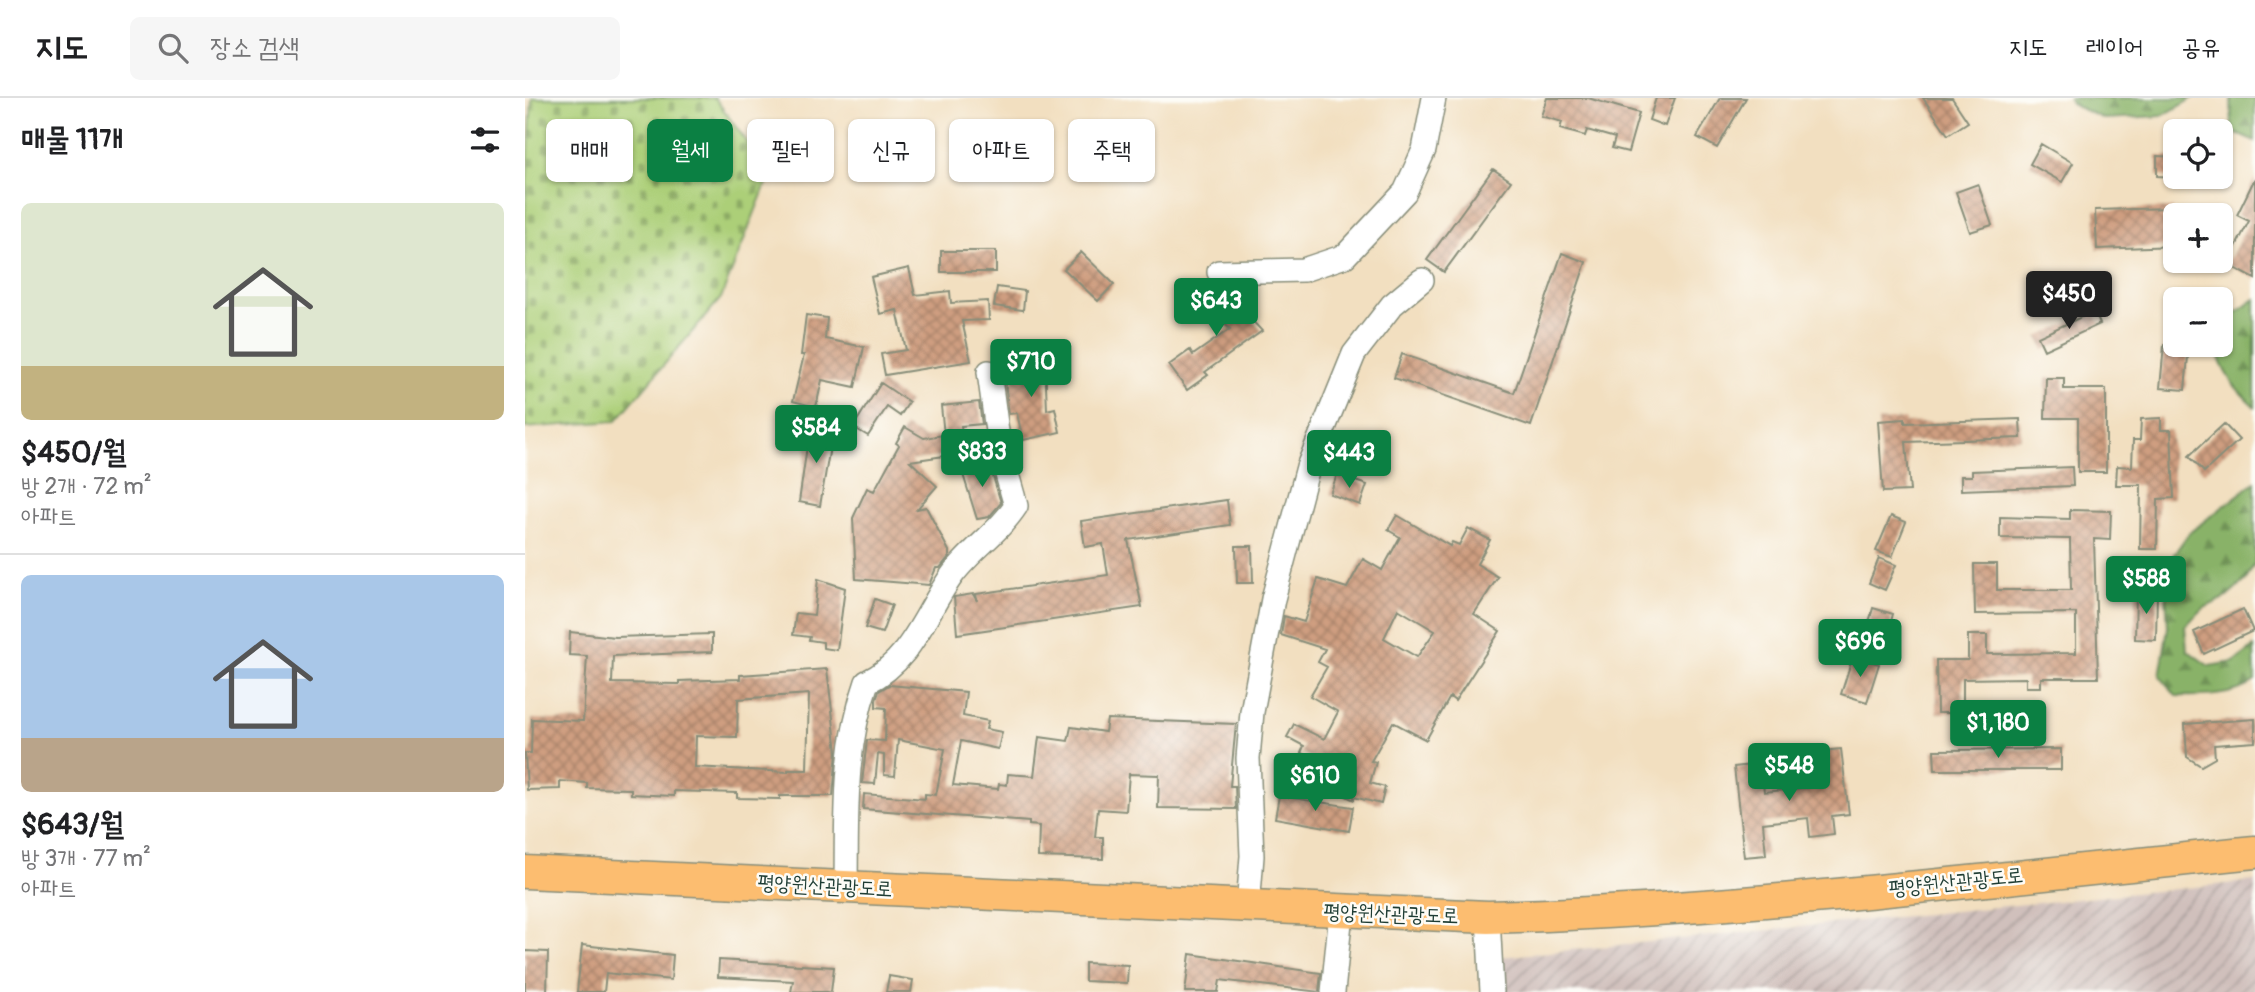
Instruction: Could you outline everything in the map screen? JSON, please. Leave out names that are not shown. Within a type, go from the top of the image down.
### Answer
[{"type":"highway","name":"평양원산관광도로","points":[[525,872],[1488,917],[1602,914],[1775,901],[2255,852]]},
{"type":"street","points":[[1219,272],[1303,270],[1345,256],[1405,192],[1424,150],[1434,98]]},
{"type":"street","points":[[1248,907],[1252,856],[1248,758],[1252,712],[1273,599],[1302,490],[1327,416],[1354,354],[1392,305],[1422,280]]},
{"type":"street","points":[[846,887],[850,745],[855,717],[867,682],[887,672],[910,645],[954,573],[1007,520],[1016,506],[999,446],[989,372]]},
{"type":"street","points":[[1333,992],[1341,912]]},
{"type":"street","points":[[1488,917],[1492,992]]},
{"type":"shaded area","points":[[2255,881],[2255,992],[1503,992],[1501,957]]},
{"type":"green space","points":[[532,98],[715,98],[730,119],[647,119],[647,182],[733,182],[733,123],[747,142],[747,182],[767,182],[721,298],[616,421],[525,428],[525,213]]},
{"type":"green space","points":[[2069,98],[2193,98],[2162,116],[2104,119],[2071,104]]},
{"type":"green space","points":[[2231,98],[2255,98],[2255,142],[2233,132]]},
{"type":"green space","points":[[2255,299],[2255,407],[2230,379],[2219,357],[2233,357],[2233,315]]},
{"type":"green space","points":[[2255,482],[2255,563],[2246,580],[2227,597],[2204,608],[2185,626],[2187,650],[2209,666],[2234,662],[2254,647],[2255,681],[2228,693],[2176,696],[2160,676],[2168,627],[2165,577],[2174,554],[2189,533]]},
{"type":"building","points":[[1547,98],[1588,98],[1639,113],[1628,152],[1612,148],[1615,138],[1587,130],[1585,136],[1560,129],[1562,122],[1541,116]]},
{"type":"building","points":[[1656,98],[1675,98],[1665,126],[1649,120]]},
{"type":"building","points":[[1720,98],[1746,98],[1717,148],[1697,137]]},
{"type":"building","points":[[1923,98],[1952,98],[1968,122],[1948,135]]},
{"type":"building","points":[[2041,144],[2073,163],[2062,182],[2030,164]]},
{"type":"building","points":[[2157,156],[2163,156],[2163,176],[2157,176]]},
{"type":"building","points":[[1493,169],[1511,181],[1444,272],[1427,260]]},
{"type":"building","points":[[2255,178],[2255,279],[2233,267],[2233,252],[2249,221],[2237,215]]},
{"type":"building","points":[[1978,184],[1992,225],[1970,232],[1956,192]]},
{"type":"building","points":[[2163,208],[2163,246],[2097,249],[2095,210]]},
{"type":"building","points":[[941,251],[996,251],[996,272],[941,272]]},
{"type":"building","points":[[1081,252],[1114,284],[1098,301],[1064,269]]},
{"type":"building","points":[[1562,253],[1586,262],[1531,426],[1394,378],[1402,354],[1514,393]]},
{"type":"building","points":[[909,268],[915,295],[950,291],[951,303],[988,301],[989,320],[962,321],[971,361],[885,375],[881,354],[906,350],[897,310],[880,314],[871,277]]},
{"type":"building","points":[[1211,283],[1220,286],[1262,331],[1205,372],[1208,375],[1187,390],[1169,365],[1190,350],[1193,355],[1230,329],[1198,295]]},
{"type":"building","points":[[997,287],[1025,291],[1023,310],[994,306]]},
{"type":"building","points":[[2094,311],[2100,324],[2044,350],[2038,337]]},
{"type":"building","points":[[806,315],[827,318],[825,339],[864,347],[855,387],[822,380],[816,407],[793,401],[804,355],[801,355]]},
{"type":"building","points":[[2163,356],[2188,357],[2185,390],[2160,388]]},
{"type":"building","points":[[1015,358],[1045,360],[1047,410],[1055,408],[1060,432],[1023,440],[1017,413],[1009,414],[1005,382],[1013,383]]},
{"type":"building","points":[[2046,378],[2064,378],[2064,389],[2106,389],[2106,472],[2078,472],[2078,418],[2045,418]]},
{"type":"building","points":[[881,383],[909,402],[900,416],[887,407],[868,436],[853,427]]},
{"type":"building","points":[[979,402],[982,424],[961,426],[965,453],[910,461],[937,486],[917,509],[926,507],[949,551],[949,557],[940,568],[936,568],[929,585],[856,579],[853,518],[867,488],[874,491],[899,445],[896,443],[905,427],[924,438],[944,435],[941,406]]},
{"type":"building","points":[[2161,418],[2161,430],[2171,430],[2174,498],[2158,499],[2157,549],[2140,549],[2141,485],[2116,485],[2117,466],[2132,467],[2133,440],[2140,440],[2141,419]]},
{"type":"building","points":[[1905,419],[1905,423],[2020,419],[2021,438],[1906,442],[1910,491],[1883,492],[1878,421]]},
{"type":"building","points":[[2224,424],[2239,440],[2204,472],[2189,456]]},
{"type":"building","points":[[810,425],[833,429],[820,506],[799,502]]},
{"type":"building","points":[[988,460],[1001,503],[989,517],[977,519],[961,468]]},
{"type":"building","points":[[2072,467],[2073,486],[1961,490],[1961,476],[1972,476],[1972,471]]},
{"type":"building","points":[[1337,475],[1367,485],[1360,505],[1330,494]]},
{"type":"building","points":[[1227,500],[1230,525],[1128,540],[1142,607],[957,634],[954,597],[973,594],[977,601],[976,594],[1108,575],[1103,544],[1085,547],[1081,521]]},
{"type":"building","points":[[2070,510],[2111,511],[2110,540],[2094,539],[2098,678],[2041,678],[2041,687],[2026,687],[2026,678],[1963,679],[1963,713],[1937,713],[1936,660],[1968,660],[1968,635],[1987,635],[1987,654],[2076,653],[2076,613],[1975,614],[1974,564],[1997,564],[1997,590],[2071,590],[2070,539],[2000,538],[2000,517],[2070,519]]},
{"type":"building","points":[[1397,515],[1450,546],[1452,542],[1459,545],[1468,528],[1490,540],[1477,564],[1498,577],[1474,614],[1500,631],[1455,701],[1450,697],[1426,740],[1393,722],[1371,761],[1376,762],[1370,783],[1385,787],[1381,804],[1354,797],[1354,800],[1304,775],[1312,758],[1301,753],[1304,746],[1287,737],[1294,724],[1324,739],[1338,712],[1310,696],[1327,667],[1318,662],[1325,649],[1281,635],[1284,616],[1304,622],[1318,579],[1347,588],[1363,559],[1382,570],[1400,537],[1388,530]],"holes":[[[1398,609],[1435,631],[1417,657],[1384,638]]]},
{"type":"building","points":[[1891,516],[1906,522],[1892,557],[1876,551]]},
{"type":"building","points":[[1236,546],[1252,546],[1253,583],[1237,583]]},
{"type":"building","points":[[1879,558],[1896,565],[1885,590],[1869,583]]},
{"type":"building","points":[[818,579],[845,588],[837,650],[823,648],[823,642],[809,640],[810,637],[793,635],[796,613],[814,615]]},
{"type":"building","points":[[2136,591],[2157,592],[2156,640],[2135,639]]},
{"type":"building","points":[[875,599],[892,605],[882,633],[865,628]]},
{"type":"building","points":[[1873,608],[1893,614],[1888,633],[1868,626]]},
{"type":"building","points":[[2243,609],[2253,631],[2204,654],[2194,632]]},
{"type":"building","points":[[570,632],[615,637],[712,634],[712,652],[613,656],[612,683],[679,684],[679,681],[740,679],[740,675],[827,669],[837,752],[833,796],[780,796],[780,799],[737,798],[737,793],[674,791],[674,796],[631,794],[631,789],[587,788],[587,783],[560,781],[560,789],[527,790],[525,753],[531,753],[532,719],[583,721],[587,656],[569,655]],"holes":[[[809,694],[807,770],[788,772],[695,767],[696,736],[737,737],[738,699]]]},
{"type":"building","points":[[1853,656],[1879,664],[1867,702],[1841,694]]},
{"type":"building","points":[[889,685],[966,692],[963,716],[988,721],[986,729],[1002,732],[998,749],[961,741],[953,785],[998,789],[999,784],[1007,785],[1008,774],[1034,776],[1039,737],[1068,741],[1071,727],[1105,732],[1107,719],[1236,724],[1230,786],[1235,786],[1236,809],[1158,808],[1159,775],[1129,774],[1126,811],[1098,809],[1095,837],[1103,837],[1103,859],[1038,857],[1039,826],[1029,825],[1029,822],[863,809],[864,794],[925,799],[925,794],[936,795],[945,749],[898,740],[895,776],[884,775],[884,755],[878,754],[875,784],[862,783],[867,740],[885,741],[886,708],[876,707],[876,700],[879,691]]},
{"type":"building","points":[[2255,719],[2255,742],[2214,745],[2215,758],[2201,766],[2187,757],[2185,724]]},
{"type":"building","points":[[1841,749],[1849,814],[1832,816],[1834,834],[1810,837],[1808,818],[1763,823],[1766,855],[1744,857],[1734,767],[1761,764],[1764,792],[1826,786],[1822,751]]},
{"type":"building","points":[[2061,749],[2061,770],[1935,770],[1934,750]]},
{"type":"building","points":[[1279,796],[1353,807],[1349,831],[1275,818]]},
{"type":"building","points":[[582,945],[673,955],[671,980],[606,973],[604,992],[577,992]]},
{"type":"building","points":[[525,951],[548,952],[547,992],[525,992]]},
{"type":"building","points":[[1190,954],[1321,973],[1319,992],[1220,980],[1218,992],[1185,992]]},
{"type":"building","points":[[719,960],[834,967],[831,992],[791,992],[793,981],[718,977]]},
{"type":"building","points":[[1085,963],[1128,965],[1127,983],[1085,981]]},
{"type":"building","points":[[889,976],[913,980],[911,992],[886,992]]}]
